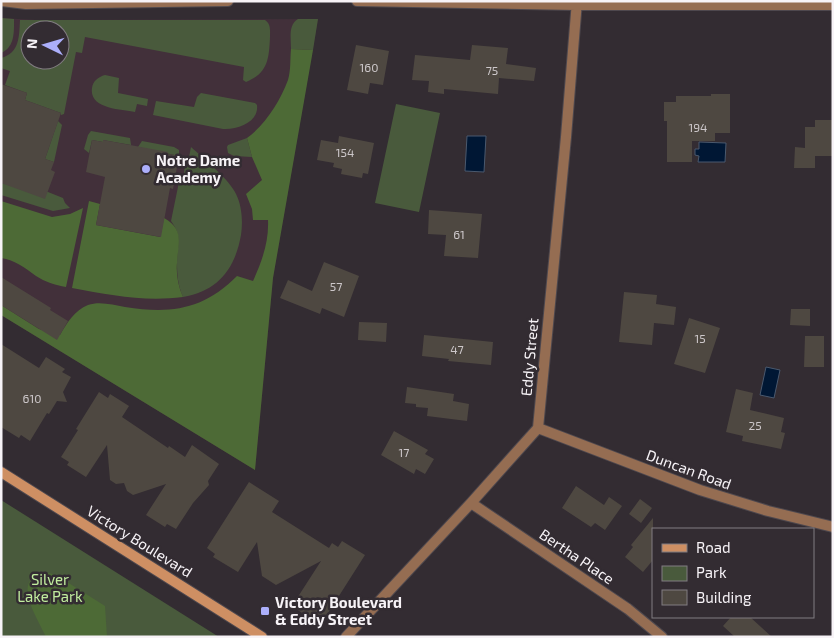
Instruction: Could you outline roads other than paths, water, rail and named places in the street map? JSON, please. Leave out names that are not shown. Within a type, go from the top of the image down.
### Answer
[{"type":"main road","name":"Victory Boulevard","points":[[1,472],[262,637]]},
{"type":"street","points":[[2,1],[26,4],[228,1]]},
{"type":"street","points":[[357,1],[833,5]]},
{"type":"street","name":"Eddy Street","points":[[538,428],[577,3]]},
{"type":"street","points":[[346,637],[472,503],[538,428]]},
{"type":"street","name":"Duncan Road","points":[[538,428],[700,490],[768,511],[833,526]]},
{"type":"street","name":"Bertha Place","points":[[472,503],[628,609],[662,637]]},
{"type":"water","points":[[467,136],[486,136],[484,172],[465,171]]},
{"type":"water","points":[[699,142],[726,143],[725,162],[698,162],[699,156],[695,155],[695,149],[699,149]]},
{"type":"water","points":[[766,367],[780,370],[774,398],[760,395]]},
{"type":"place","name":"Notre Dame Academy","points":[[146,169]]},
{"type":"place","name":"Victory Boulevard & Eddy Street","points":[[265,611]]},
{"type":"park label","name":"Silver Lake Park","points":[[50,588]]}]
